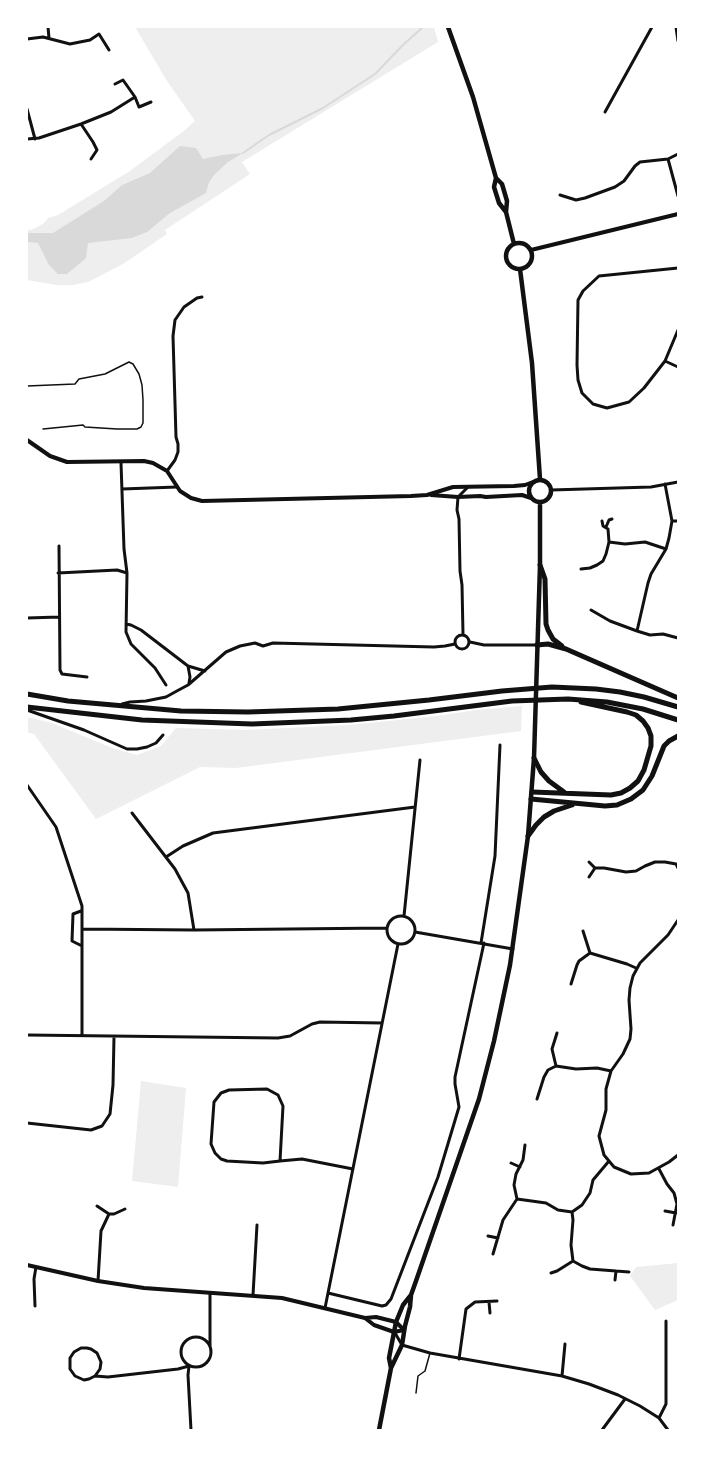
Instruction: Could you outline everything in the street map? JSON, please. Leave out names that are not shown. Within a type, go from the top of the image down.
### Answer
[{"type":"highway","points":[[540,565],[545,579],[546,624],[553,639],[566,649]]},
{"type":"highway","points":[[537,645],[548,644],[566,649],[678,698]]},
{"type":"highway","points":[[27,694],[118,706],[225,712],[338,709],[552,687],[620,692],[678,707]]},
{"type":"highway","points":[[531,795],[621,793],[638,781],[644,770],[651,736],[643,720],[627,712],[568,699]]},
{"type":"highway","points":[[27,708],[142,720],[252,724],[351,720],[512,701],[568,699],[607,702],[643,709],[678,720]]},
{"type":"highway","points":[[531,795],[605,806],[631,800],[643,790],[652,776],[664,746],[678,736]]},
{"type":"highway","points":[[534,758],[549,781],[566,793]]},
{"type":"highway","points":[[528,836],[536,825],[555,811],[580,804]]},
{"type":"main road","points":[[448,27],[473,97],[496,178],[502,184],[514,244]]},
{"type":"main road","points":[[514,244],[524,244],[531,250],[532,258],[524,268],[511,267],[506,259],[506,252],[514,244]]},
{"type":"main road","points":[[520,269],[532,363],[540,479]]},
{"type":"main road","points":[[540,479],[548,483],[551,493],[547,499],[540,502],[531,498],[529,489],[533,482],[540,479]]},
{"type":"main road","points":[[379,1430],[391,1368],[402,1345],[411,1295],[479,1099],[507,985],[528,836],[534,758],[540,502]]},
{"type":"main road","points":[[391,1368],[389,1358],[396,1322],[403,1305],[411,1295]]},
{"type":"street","points":[[48,27],[49,38]]},
{"type":"street","points":[[605,112],[652,27]]},
{"type":"street","points":[[676,27],[678,41]]},
{"type":"street","points":[[27,39],[43,37],[70,44],[90,40],[99,34],[109,50]]},
{"type":"street","points":[[115,84],[123,80],[139,106],[151,102]]},
{"type":"street","points":[[27,139],[35,139],[81,124],[111,112],[135,97]]},
{"type":"street","points":[[27,109],[35,139]]},
{"type":"street","points":[[81,124],[97,150],[91,159]]},
{"type":"street","points":[[560,195],[576,200],[585,198],[615,187],[624,181],[640,162],[669,159],[678,154]]},
{"type":"street","points":[[669,159],[678,196]]},
{"type":"street","points":[[531,250],[678,214]]},
{"type":"street","points":[[678,268],[599,276],[583,291],[578,300],[577,365],[582,393],[592,404],[607,408],[629,402],[644,388],[665,361],[678,330]]},
{"type":"street","points":[[167,471],[178,452],[173,336],[175,320],[184,307],[202,297]]},
{"type":"street","points":[[665,361],[678,367]]},
{"type":"street","points":[[27,440],[50,456],[67,462],[144,461],[153,463],[167,471],[184,494],[195,499],[209,501],[427,495],[458,497],[522,495],[531,498]]},
{"type":"street","points":[[121,462],[127,573],[126,632],[131,644],[155,668],[166,685]]},
{"type":"street","points":[[427,495],[453,487],[522,486],[533,482]]},
{"type":"street","points":[[551,490],[635,488],[678,482]]},
{"type":"street","points":[[637,631],[651,574],[666,549],[669,538],[672,521],[665,484]]},
{"type":"street","points":[[122,489],[177,487]]},
{"type":"street","points":[[463,634],[457,510],[458,497],[468,487]]},
{"type":"street","points":[[606,527],[612,519]]},
{"type":"street","points":[[581,569],[590,568],[603,561],[609,542],[608,529],[603,526],[602,521]]},
{"type":"street","points":[[672,521],[678,521]]},
{"type":"street","points":[[609,542],[625,544],[645,542],[666,549]]},
{"type":"street","points":[[59,546],[60,670],[62,674],[87,677]]},
{"type":"street","points":[[58,573],[117,570],[127,573]]},
{"type":"street","points":[[591,610],[610,621],[637,631],[678,638]]},
{"type":"street","points":[[27,618],[59,617]]},
{"type":"street","points":[[126,624],[141,630],[188,666],[205,671]]},
{"type":"street","points":[[463,634],[470,642]]},
{"type":"street","points":[[455,644],[456,638],[463,634]]},
{"type":"street","points":[[470,642],[484,645],[537,645]]},
{"type":"street","points":[[455,644],[462,649],[470,642]]},
{"type":"street","points":[[118,706],[166,697],[188,685],[226,651],[255,643],[263,646],[273,643],[434,647],[455,644]]},
{"type":"street","points":[[188,666],[190,677],[188,685]]},
{"type":"street","points":[[27,708],[127,748],[147,747],[163,735]]},
{"type":"street","points":[[328,1293],[386,1305],[391,1299],[438,1177],[459,1107],[455,1077],[482,943],[495,856],[500,745]]},
{"type":"street","points":[[404,916],[420,760]]},
{"type":"street","points":[[27,784],[56,827],[82,906],[82,1035]]},
{"type":"street","points":[[166,857],[183,846],[213,833],[415,807]]},
{"type":"street","points":[[132,813],[175,869],[188,893],[194,930]]},
{"type":"street","points":[[589,862],[595,868],[626,872],[636,871],[655,862],[677,864]]},
{"type":"street","points":[[589,877],[595,868]]},
{"type":"street","points":[[82,911],[73,914],[72,941],[82,946]]},
{"type":"street","points":[[395,916],[404,916],[412,921],[415,932],[406,944],[398,944],[390,939],[386,928],[395,916]]},
{"type":"street","points":[[678,920],[668,935],[646,955],[636,969],[630,987],[630,1039],[611,1071],[606,1089],[606,1110],[599,1136],[604,1155],[614,1167],[632,1174],[649,1173],[678,1155]]},
{"type":"street","points":[[82,929],[386,928]]},
{"type":"street","points":[[415,932],[513,949]]},
{"type":"street","points":[[583,932],[590,953]]},
{"type":"street","points":[[325,1308],[398,944]]},
{"type":"street","points":[[590,953],[636,969]]},
{"type":"street","points":[[571,984],[576,965],[590,953]]},
{"type":"street","points":[[27,1035],[279,1038],[290,1036],[320,1022],[382,1023]]},
{"type":"street","points":[[556,1066],[552,1049],[557,1033]]},
{"type":"street","points":[[27,1123],[91,1130],[102,1126],[110,1114],[114,1036]]},
{"type":"street","points":[[537,1099],[544,1077],[556,1066],[611,1071]]},
{"type":"street","points":[[280,1161],[283,1106],[278,1095],[267,1089],[229,1090],[221,1093],[214,1102],[211,1144],[221,1159],[263,1163],[302,1159],[353,1169]]},
{"type":"street","points":[[518,1199],[514,1185],[516,1174],[523,1160],[525,1145]]},
{"type":"street","points":[[518,1199],[546,1203],[558,1210],[572,1212],[582,1205],[590,1193],[593,1180],[609,1161]]},
{"type":"street","points":[[511,1163],[520,1167]]},
{"type":"street","points":[[658,1169],[674,1193],[677,1204],[673,1225]]},
{"type":"street","points":[[493,1254],[503,1220],[518,1199]]},
{"type":"street","points":[[97,1206],[109,1214],[124,1209]]},
{"type":"street","points":[[665,1211],[676,1213]]},
{"type":"street","points":[[572,1212],[573,1261]]},
{"type":"street","points":[[98,1281],[101,1231],[109,1214]]},
{"type":"street","points":[[254,1295],[257,1225]]},
{"type":"street","points":[[488,1236],[498,1238]]},
{"type":"street","points":[[573,1261],[590,1269],[629,1272]]},
{"type":"street","points":[[551,1273],[573,1261]]},
{"type":"street","points":[[27,1265],[98,1281],[144,1288],[282,1298],[364,1318],[394,1332],[404,1330]]},
{"type":"street","points":[[35,1306],[36,1267]]},
{"type":"street","points":[[615,1280],[616,1271]]},
{"type":"street","points":[[210,1294],[211,1356],[207,1364],[196,1368],[184,1362],[181,1353],[184,1343],[188,1340],[202,1338],[210,1346]]},
{"type":"street","points":[[27,1296],[34,1296]]},
{"type":"street","points":[[459,1359],[466,1310],[475,1302],[497,1301]]},
{"type":"street","points":[[489,1302],[490,1313]]},
{"type":"street","points":[[364,1318],[376,1317],[396,1322],[404,1330]]},
{"type":"street","points":[[659,1418],[666,1404],[666,1321]]},
{"type":"street","points":[[394,1332],[402,1345],[430,1353],[562,1376],[589,1384],[625,1399],[659,1418],[668,1430]]},
{"type":"street","points":[[562,1376],[566,1344]]},
{"type":"street","points":[[95,1376],[100,1369],[101,1362],[97,1353],[87,1348],[74,1352],[69,1363],[72,1374],[84,1380],[95,1376],[108,1377],[189,1366]]},
{"type":"street","points":[[189,1366],[191,1430]]},
{"type":"street","points":[[602,1430],[625,1399]]},
{"type":"lane","points":[[27,386],[75,384],[80,379],[105,374],[129,362],[139,374],[142,385],[143,423],[141,427],[117,429],[83,425],[43,429]]},
{"type":"lane","points":[[416,1393],[418,1376],[425,1371],[430,1353]]},
{"type":"shaded area","points":[[135,27],[434,27],[438,42],[242,162],[250,174],[165,230],[167,234],[123,264],[88,282],[73,285],[56,285],[27,280],[27,229],[31,230],[43,224],[48,218],[58,215],[130,171],[195,121],[167,81]]},
{"type":"shaded area","points":[[180,146],[196,148],[203,159],[243,153],[228,162],[215,174],[209,182],[206,193],[170,213],[147,232],[132,238],[88,243],[86,258],[67,274],[58,274],[49,265],[38,243],[27,242],[27,233],[53,233],[104,201],[122,185],[150,173]]},
{"type":"shaded area","points":[[522,706],[521,731],[236,768],[200,767],[96,819],[34,734],[27,732],[27,717],[52,723],[112,748],[137,755],[161,746],[176,728],[246,730],[349,725]]},
{"type":"shaded area","points":[[141,1081],[186,1088],[178,1187],[132,1181]]},
{"type":"shaded area","points":[[678,1263],[678,1300],[655,1310],[630,1276],[636,1267]]},
{"type":"waterway","points":[[243,153],[269,135],[323,108],[375,74],[423,27]]}]
